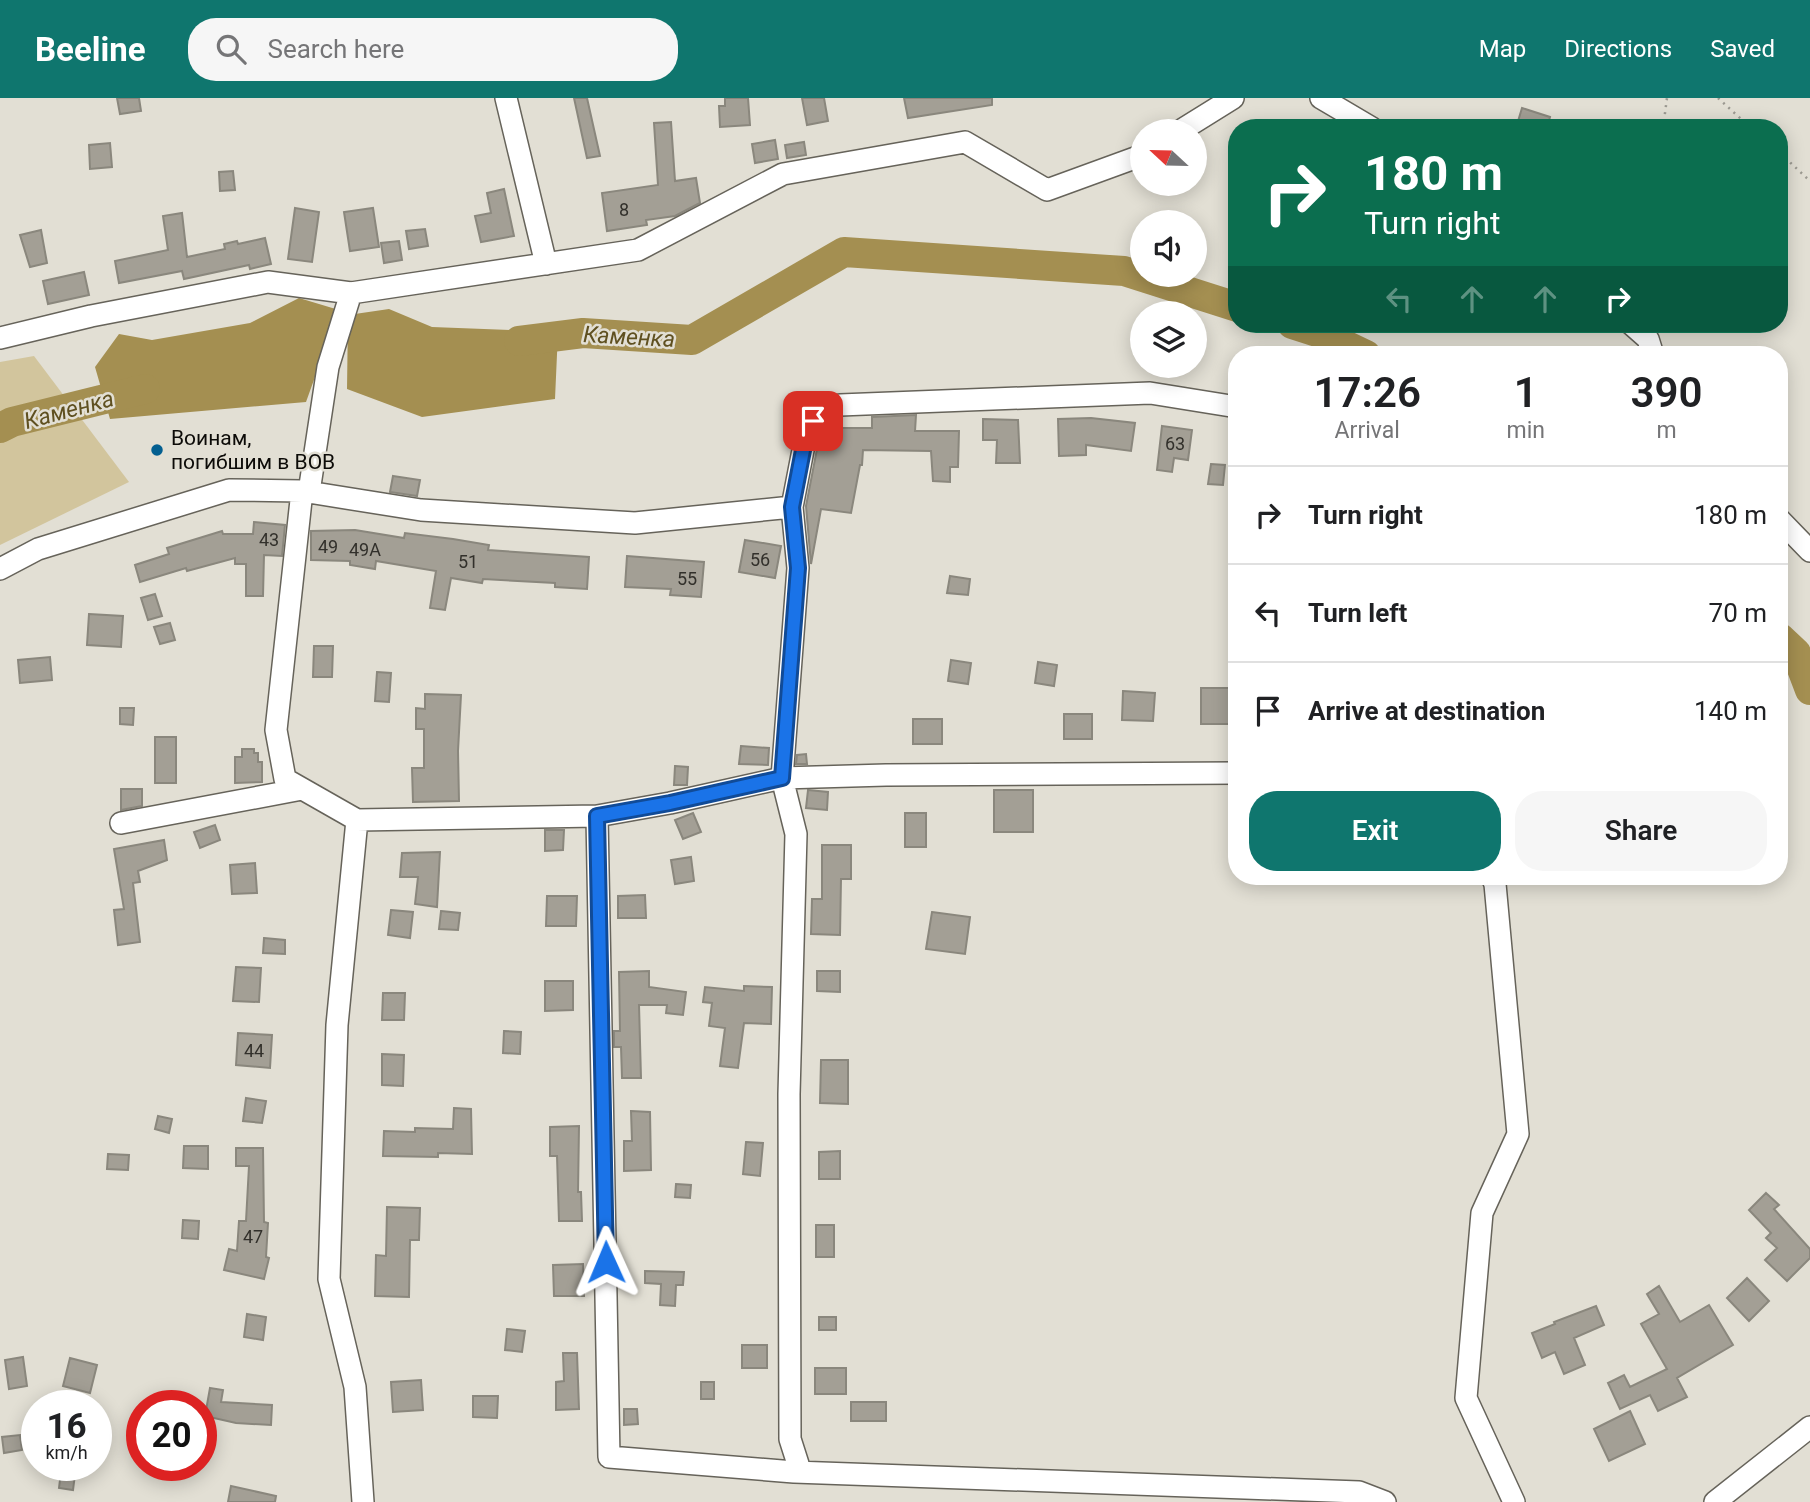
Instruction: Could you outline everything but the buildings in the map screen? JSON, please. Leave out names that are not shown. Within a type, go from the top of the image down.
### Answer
[{"type":"street","points":[[506,98],[545,264]]},
{"type":"street","points":[[1199,119],[1233,98]]},
{"type":"street","points":[[1321,98],[1357,119]]},
{"type":"street","points":[[0,338],[91,316],[268,282],[351,293],[638,250],[783,174],[965,142],[1046,190],[1130,160]]},
{"type":"street","points":[[351,293],[328,367],[306,491],[276,730],[285,779],[357,820],[597,816],[782,778],[1228,773]]},
{"type":"street","points":[[794,1472],[797,1464],[790,1439],[789,1094],[796,834],[782,778],[798,568],[792,507],[804,445],[813,421],[840,405],[1150,393],[1228,406]]},
{"type":"street","points":[[0,569],[38,549],[229,490],[306,491],[421,510],[635,523],[792,507]]},
{"type":"street","points":[[1788,528],[1810,551]]},
{"type":"street","points":[[121,823],[302,789]]},
{"type":"street","points":[[597,816],[610,1457],[794,1472],[1359,1492],[1385,1502]]},
{"type":"street","points":[[357,820],[337,1025],[329,1279],[355,1387],[363,1502]]},
{"type":"street","points":[[1494,885],[1518,1134],[1482,1213],[1466,1398],[1514,1502]]},
{"type":"street","points":[[1715,1502],[1810,1427]]},
{"type":"path","points":[[1664,119],[1667,98]]},
{"type":"path","points":[[1718,98],[1741,119]]},
{"type":"path","points":[[1788,160],[1810,181]]},
{"type":"shaded area","points":[[299,298],[339,310],[306,402],[110,419],[95,367],[119,334],[152,340],[250,323]]},
{"type":"shaded area","points":[[389,309],[432,327],[558,332],[555,399],[422,417],[347,389],[348,315]]},
{"type":"shaded area","points":[[34,356],[129,482],[0,545],[0,362]]},
{"type":"waterway","name":"Каменка","points":[[519,341],[583,333],[692,340],[844,252],[1124,271],[1228,304]]},
{"type":"waterway","name":"Каменка","points":[[1320,333],[1347,346]]},
{"type":"waterway","name":"Каменка","points":[[0,428],[12,422],[145,389]]},
{"type":"waterway","name":"Каменка","points":[[1788,646],[1796,653],[1810,690]]},
{"type":"place","name":"Воинам, погибшим в ВОВ","points":[[157,450]]},
{"type":"route","points":[[606,1262],[597,816],[782,778],[798,568],[792,507],[804,445],[813,421]]}]
